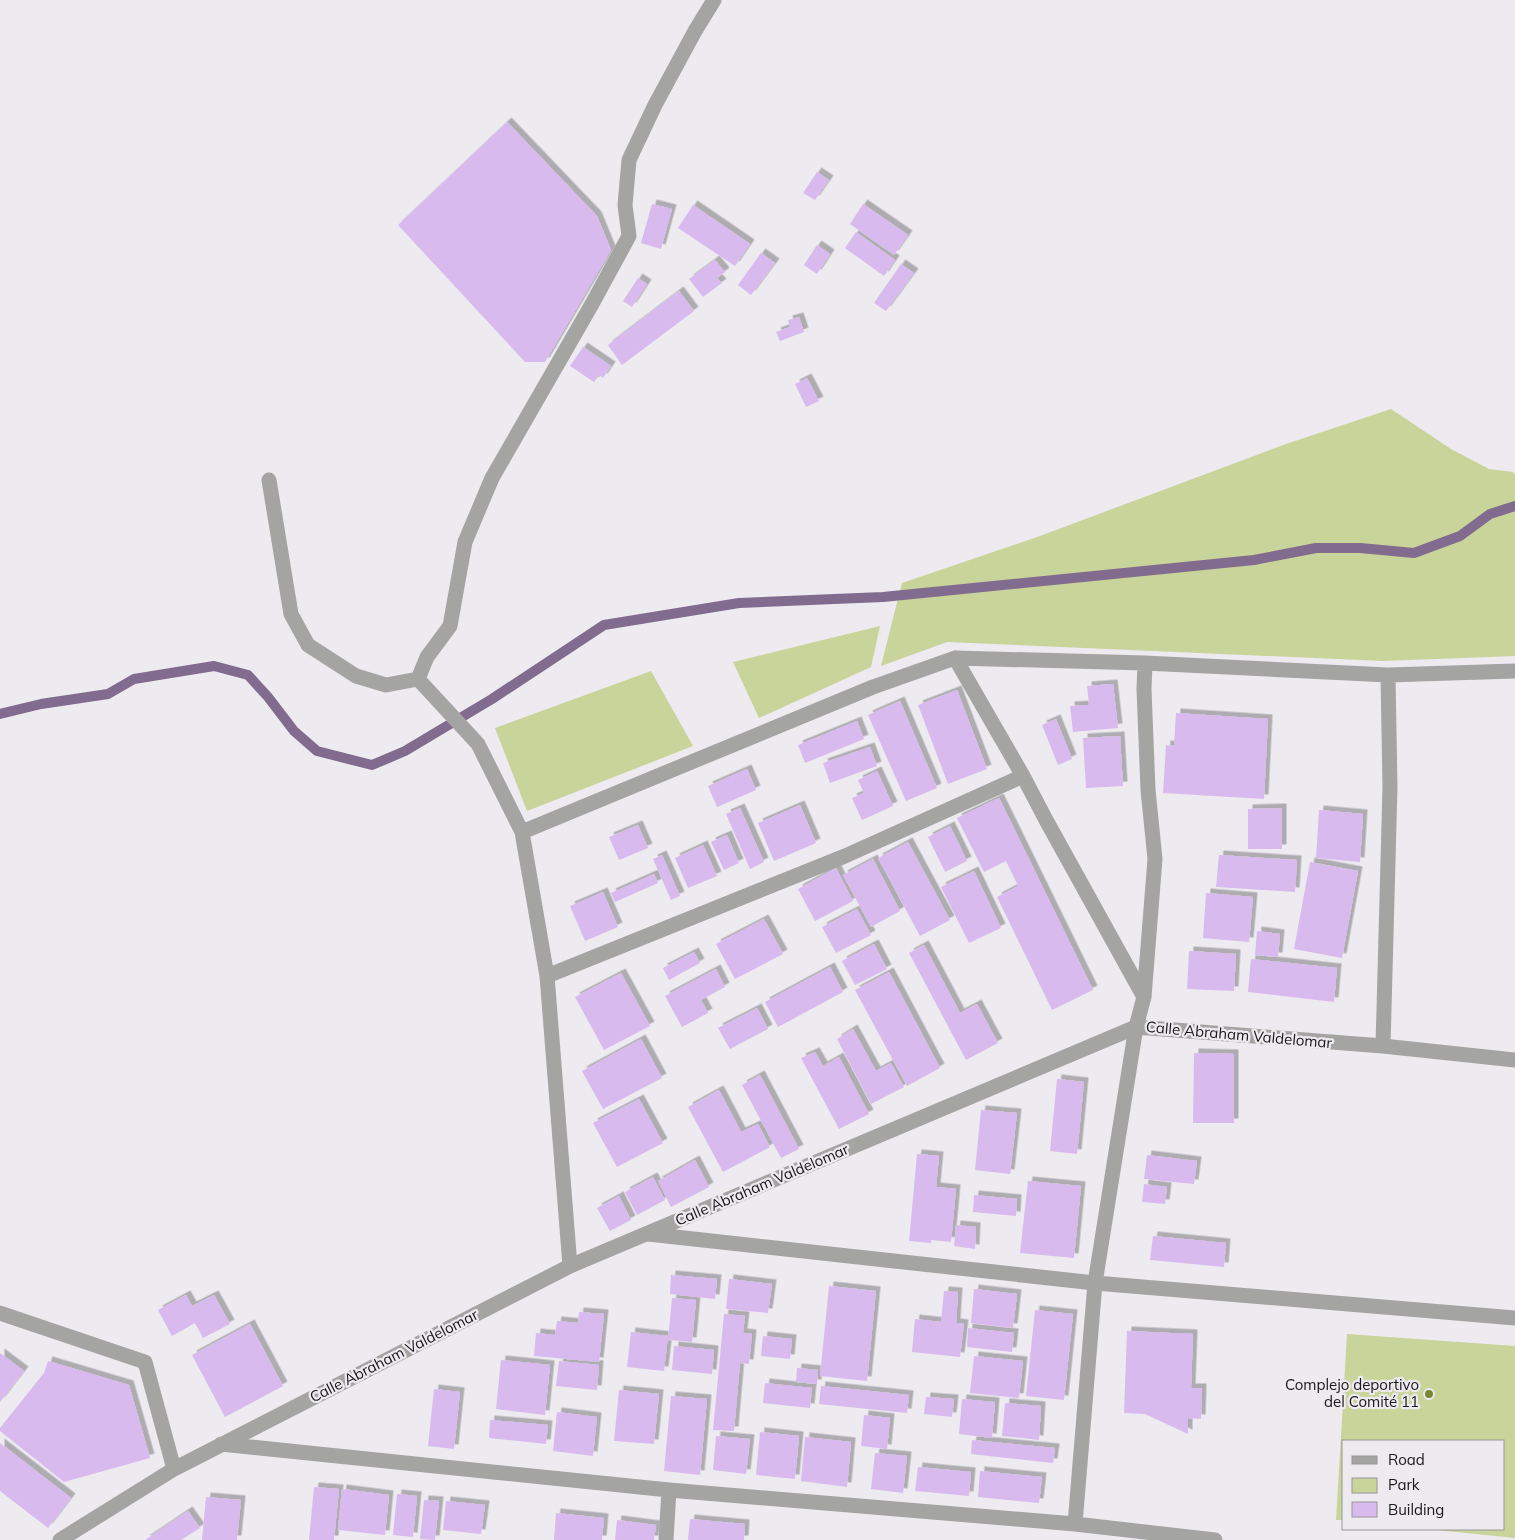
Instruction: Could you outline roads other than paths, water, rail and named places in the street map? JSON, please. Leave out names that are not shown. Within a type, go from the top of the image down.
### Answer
[{"type":"street","points":[[418,679],[427,657],[450,626],[465,542],[492,478],[629,236],[625,206],[629,160],[655,105],[714,0]]},
{"type":"street","points":[[270,480],[291,614],[308,645],[356,676],[386,684],[418,679]]},
{"type":"street","points":[[522,832],[873,687],[955,658],[1145,663],[1388,675],[1515,671]]},
{"type":"street","points":[[955,658],[1023,776],[1144,997]]},
{"type":"street","points":[[1075,1524],[1095,1283],[1136,1026],[1144,997],[1155,859],[1148,790],[1144,689],[1145,663]]},
{"type":"street","points":[[1383,1046],[1390,797],[1388,675]]},
{"type":"street","points":[[418,679],[478,744],[522,832],[547,976],[570,1266]]},
{"type":"street","points":[[547,976],[845,856],[1023,776]]},
{"type":"street","name":"Calle Abraham Valdelomar","points":[[60,1540],[174,1469],[570,1266],[1136,1026],[1383,1046],[1515,1060]]},
{"type":"street","points":[[646,1234],[1095,1283],[1515,1318]]},
{"type":"street","points":[[0,1313],[145,1362],[174,1469]]},
{"type":"street","points":[[221,1444],[669,1490],[1075,1524],[1215,1540]]},
{"type":"street","points":[[666,1540],[669,1490]]},
{"type":"waterway","points":[[0,714],[41,704],[108,694],[134,679],[214,666],[248,675],[294,731],[317,751],[372,765],[405,751],[492,699],[604,625],[739,603],[883,597],[1254,560],[1316,548],[1360,548],[1414,553],[1460,536],[1490,514],[1515,506]]},
{"type":"place","name":"Complejo deportivo del Comité 11","points":[[1429,1394]]}]
